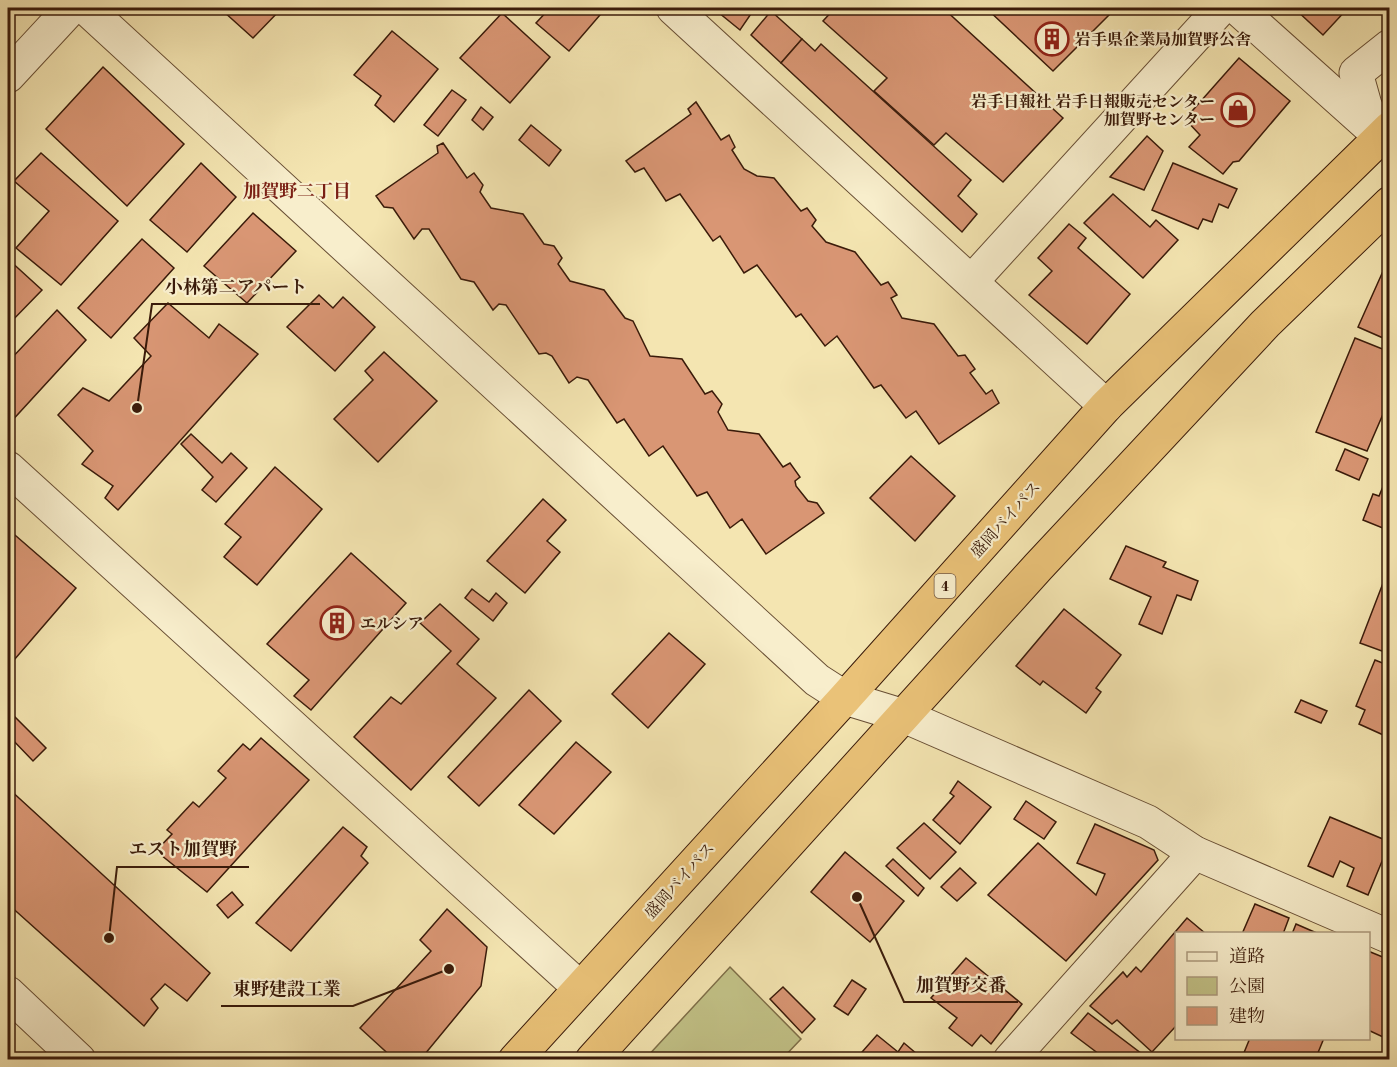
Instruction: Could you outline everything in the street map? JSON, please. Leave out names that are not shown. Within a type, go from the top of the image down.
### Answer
[{"type":"highway","name":"盛岡バイパス","points":[[515,1059],[845,698],[1106,406],[1384,132]]},
{"type":"highway","points":[[592,1059],[1038,567],[1264,324],[1389,203]]},
{"type":"street","points":[[8,76],[71,8]]},
{"type":"street","points":[[86,8],[808,672],[845,698],[904,717],[1148,822],[1195,853],[1389,937]]},
{"type":"street","points":[[673,8],[1106,406]]},
{"type":"street","points":[[972,281],[1221,8]]},
{"type":"street","points":[[1237,8],[1384,132]]},
{"type":"street","points":[[1384,132],[1365,105],[1356,73],[1389,46]]},
{"type":"street","points":[[8,468],[580,988]]},
{"type":"street","points":[[1010,1059],[1195,853]]},
{"type":"street","points":[[8,993],[79,1059]]},
{"type":"green space","points":[[730,967],[801,1039],[782,1059],[645,1059]]},
{"type":"building","points":[[226,8],[282,8],[253,38],[223,11]]},
{"type":"building","points":[[550,8],[606,8],[569,51],[536,23]]},
{"type":"building","points":[[713,8],[755,8],[740,30]]},
{"type":"building","points":[[835,8],[943,8],[1063,118],[1003,182],[946,133],[934,145],[874,91],[887,78],[823,21]]},
{"type":"building","name":"岩手県企業局加賀野公舎","points":[[986,8],[1116,8],[1053,71]]},
{"type":"building","points":[[1294,8],[1348,8],[1323,35]]},
{"type":"building","points":[[771,11],[802,39],[781,63],[751,35]]},
{"type":"building","points":[[502,13],[550,57],[510,103],[460,58]]},
{"type":"building","points":[[392,31],[438,69],[394,122],[375,105],[381,96],[354,75]]},
{"type":"building","points":[[802,39],[815,51],[821,44],[971,180],[958,196],[977,214],[962,232],[781,63]]},
{"type":"building","name":"岩手日報社 岩手日報販売センター 加賀野センター","points":[[1239,58],[1290,101],[1239,161],[1233,162],[1223,174],[1189,147],[1200,135],[1185,119]]},
{"type":"building","points":[[103,67],[184,144],[127,206],[46,129]]},
{"type":"building","points":[[452,90],[466,100],[438,136],[424,125]]},
{"type":"building","points":[[696,102],[721,140],[729,135],[735,147],[732,150],[744,169],[757,176],[774,178],[801,211],[807,208],[816,220],[812,226],[826,242],[855,252],[881,285],[888,282],[897,295],[891,298],[902,318],[934,324],[958,356],[965,355],[975,369],[970,373],[986,394],[992,390],[999,403],[939,444],[916,411],[906,418],[881,385],[874,388],[837,336],[825,346],[801,314],[796,317],[757,265],[744,273],[720,236],[713,241],[680,194],[666,201],[644,168],[635,172],[626,161],[691,114],[688,109]]},
{"type":"building","points":[[481,107],[493,117],[483,130],[472,120]]},
{"type":"building","points":[[531,125],[561,150],[549,166],[519,140]]},
{"type":"building","points":[[1147,136],[1163,151],[1144,190],[1110,177]]},
{"type":"building","points":[[443,143],[467,178],[474,173],[483,185],[480,192],[491,208],[523,214],[544,244],[554,246],[562,258],[558,264],[570,281],[604,290],[625,318],[633,321],[650,356],[682,359],[705,394],[712,391],[722,404],[718,412],[728,430],[759,434],[783,467],[790,463],[800,477],[795,481],[796,486],[808,501],[817,503],[824,513],[766,554],[742,519],[730,528],[707,492],[697,496],[663,446],[649,456],[624,419],[617,423],[588,380],[577,377],[569,383],[552,356],[546,353],[539,354],[506,305],[499,304],[493,310],[474,282],[461,279],[429,229],[422,229],[414,239],[393,208],[384,207],[376,196],[438,153],[437,146]]},
{"type":"building","points":[[41,153],[118,221],[61,285],[16,248],[49,211],[14,181]]},
{"type":"building","points":[[201,163],[236,197],[187,252],[150,220]]},
{"type":"building","points":[[1173,163],[1237,189],[1228,208],[1219,204],[1212,222],[1203,219],[1198,229],[1152,210]]},
{"type":"building","points":[[1113,194],[1150,227],[1156,220],[1178,240],[1143,278],[1084,223]]},
{"type":"building","points":[[253,213],[296,251],[247,303],[204,266]]},
{"type":"building","points":[[1069,224],[1086,238],[1078,248],[1130,294],[1087,344],[1029,295],[1052,271],[1038,258]]},
{"type":"building","points":[[142,239],[174,268],[111,338],[78,308]]},
{"type":"building","points":[[8,259],[42,290],[8,325]]},
{"type":"building","points":[[1384,269],[1390,272],[1390,341],[1358,327]]},
{"type":"building","points":[[319,295],[333,308],[343,297],[375,327],[335,371],[287,327]]},
{"type":"building","points":[[168,303],[209,338],[219,324],[258,354],[118,510],[105,498],[113,486],[82,464],[93,451],[58,415],[83,388],[109,401],[151,356],[134,338]]},
{"type":"building","points":[[57,310],[86,340],[8,425],[8,362]]},
{"type":"building","points":[[1355,338],[1390,352],[1390,398],[1367,451],[1316,432]]},
{"type":"building","points":[[384,352],[437,401],[378,462],[334,419],[373,380],[365,371]]},
{"type":"building","points":[[191,434],[222,463],[231,453],[247,468],[216,502],[202,490],[213,477],[181,444]]},
{"type":"building","points":[[1345,449],[1368,459],[1359,480],[1336,470]]},
{"type":"building","points":[[911,456],[955,496],[915,541],[870,498]]},
{"type":"building","points":[[275,467],[322,509],[257,585],[224,557],[241,537],[225,524]]},
{"type":"building","points":[[1390,470],[1390,531],[1363,520],[1373,494],[1379,496]]},
{"type":"building","points":[[543,499],[566,520],[547,541],[560,552],[525,593],[487,561]]},
{"type":"building","points":[[8,529],[76,588],[8,667]]},
{"type":"building","points":[[1126,546],[1166,562],[1163,567],[1198,581],[1191,600],[1177,595],[1162,634],[1139,624],[1151,597],[1110,579]]},
{"type":"building","name":"エルシア","points":[[351,553],[406,603],[311,710],[294,696],[309,680],[267,644]]},
{"type":"building","points":[[1385,578],[1390,580],[1390,654],[1360,643]]},
{"type":"building","points":[[472,589],[489,602],[496,593],[507,603],[493,621],[465,598]]},
{"type":"building","points":[[440,604],[479,639],[457,664],[496,698],[411,790],[354,737],[391,697],[401,704],[451,651],[420,623]]},
{"type":"building","points":[[1064,609],[1121,655],[1096,688],[1101,692],[1086,713],[1043,681],[1040,685],[1016,666]]},
{"type":"building","points":[[669,633],[705,664],[648,728],[612,694]]},
{"type":"building","points":[[1375,660],[1390,666],[1390,738],[1359,724],[1365,710],[1356,706]]},
{"type":"building","points":[[529,690],[561,721],[479,806],[448,777]]},
{"type":"building","points":[[1301,700],[1327,711],[1321,723],[1295,712]]},
{"type":"building","points":[[8,710],[46,748],[33,761],[8,735]]},
{"type":"building","points":[[261,738],[309,780],[207,892],[156,851],[172,834],[167,830],[193,802],[199,807],[226,778],[218,771],[243,744],[250,750]]},
{"type":"building","points":[[576,742],[611,772],[554,834],[519,805]]},
{"type":"building","points":[[958,781],[991,807],[960,844],[933,820],[954,796],[950,793]]},
{"type":"building","points":[[8,788],[210,973],[187,1001],[165,984],[151,999],[158,1008],[144,1026],[8,904]]},
{"type":"building","points":[[1026,801],[1056,822],[1044,839],[1014,819]]},
{"type":"building","points":[[1330,817],[1390,842],[1368,895],[1347,886],[1354,868],[1340,861],[1333,877],[1308,866]]},
{"type":"building","points":[[924,823],[956,852],[930,879],[897,848]]},
{"type":"building","points":[[1095,824],[1154,850],[1158,860],[1066,961],[988,895],[1038,843],[1096,895],[1105,874],[1077,863]]},
{"type":"building","points":[[343,827],[367,847],[361,856],[368,863],[291,951],[256,923]]},
{"type":"building","points":[[845,852],[904,901],[870,942],[811,892]]},
{"type":"building","points":[[893,859],[924,888],[918,896],[886,866]]},
{"type":"building","points":[[960,868],[976,883],[957,901],[941,887]]},
{"type":"building","points":[[232,892],[243,905],[228,918],[217,905]]},
{"type":"building","points":[[1255,904],[1289,918],[1284,932],[1243,932]]},
{"type":"building","points":[[447,909],[487,947],[481,986],[420,1060],[395,1060],[360,1028],[431,951],[420,940]]},
{"type":"building","points":[[1187,918],[1204,932],[1175,932]]},
{"type":"building","points":[[1296,924],[1314,932],[1293,932]]},
{"type":"building","points":[[1175,932],[1175,1027],[1152,1052],[1117,1020],[1112,1024],[1090,1006],[1123,972],[1127,977],[1136,967],[1141,972]]},
{"type":"building","points":[[1370,952],[1390,960],[1390,1023],[1383,1037],[1370,1031]]},
{"type":"building","points":[[966,958],[1022,1004],[991,1044],[981,1035],[972,1046],[949,1028],[957,1018],[931,998]]},
{"type":"building","points":[[852,980],[866,989],[848,1015],[834,1006]]},
{"type":"building","points":[[783,987],[815,1019],[802,1033],[770,999]]},
{"type":"building","points":[[1088,1013],[1150,1060],[1107,1060],[1071,1033]]},
{"type":"building","points":[[877,1035],[898,1052],[904,1043],[924,1060],[855,1060]]},
{"type":"building","points":[[1249,1040],[1323,1040],[1315,1060],[1241,1060]]},
{"type":"place","name":"岩手県企業局加賀野公舎","points":[[1052,39]]},
{"type":"place","name":"岩手日報社 岩手日報販売センター 加賀野センター","points":[[1238,110]]},
{"type":"place","name":"小林第二アパート","points":[[137,408]]},
{"type":"place","name":"エルシア","points":[[337,623]]},
{"type":"place","name":"加賀野交番","points":[[857,897]]},
{"type":"place","name":"エスト加賀野","points":[[109,938]]},
{"type":"place","name":"東野建設工業","points":[[449,969]]},
{"type":"district","name":"加賀野二丁目","points":[[297,191]]}]
